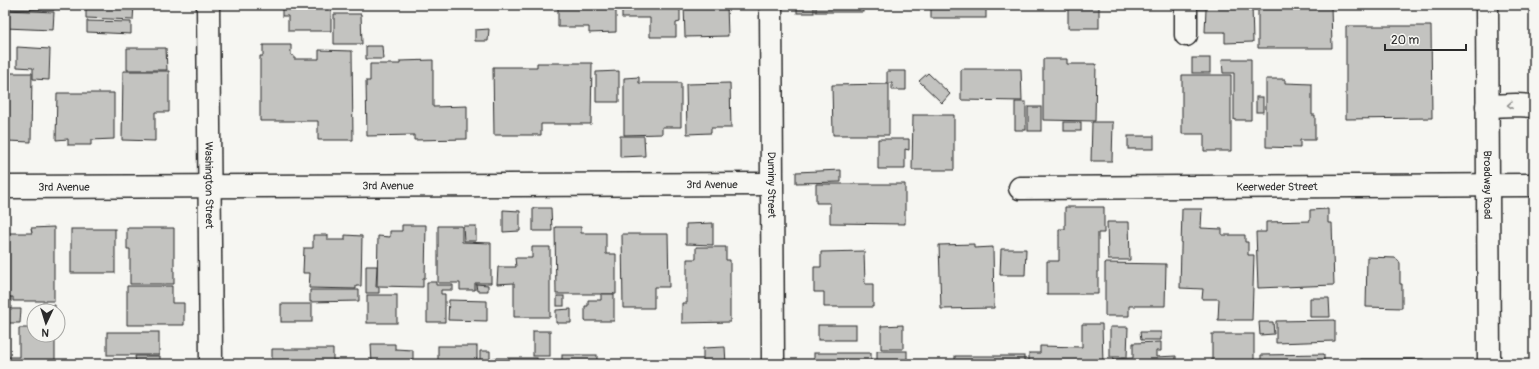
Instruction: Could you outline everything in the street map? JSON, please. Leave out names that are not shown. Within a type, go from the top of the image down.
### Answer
[{"type":"street","name":"Washington Street","points":[[208,5],[211,364]]},
{"type":"street","name":"Duminy Street","points":[[771,5],[773,364]]},
{"type":"street","points":[[1186,5],[1186,35]]},
{"type":"street","name":"Broadway Road","points":[[1487,5],[1489,364]]},
{"type":"street","points":[[1487,106],[1534,106]]},
{"type":"street","name":"3rd Avenue","points":[[5,187],[771,184]]},
{"type":"street","name":"Keerweder Street","points":[[1020,188],[1534,185]]},
{"type":"building","points":[[5,5],[54,5],[54,10],[5,9]]},
{"type":"building","points":[[86,5],[134,5],[133,20],[86,18]]},
{"type":"building","points":[[282,5],[331,5],[331,31],[288,31],[288,16],[282,16]]},
{"type":"building","points":[[558,5],[616,5],[616,32],[589,33],[589,27],[558,27]]},
{"type":"building","points":[[622,5],[680,5],[680,22],[676,23],[676,37],[650,37],[650,18],[622,18]]},
{"type":"building","points":[[684,5],[727,5],[728,36],[685,37]]},
{"type":"building","points":[[797,5],[814,5],[814,13],[797,13]]},
{"type":"building","points":[[816,5],[863,5],[863,12],[816,12]]},
{"type":"building","points":[[931,5],[986,5],[986,18],[931,18]]},
{"type":"building","points":[[1068,5],[1099,5],[1099,28],[1068,28]]},
{"type":"building","points":[[1199,5],[1252,5],[1253,42],[1225,43],[1225,32],[1205,32],[1206,9],[1199,9]]},
{"type":"building","points":[[1258,5],[1331,5],[1332,48],[1258,48]]},
{"type":"building","points":[[5,10],[54,12],[53,30],[5,28]]},
{"type":"building","points":[[334,14],[361,14],[362,44],[334,44]]},
{"type":"building","points":[[87,21],[131,22],[131,34],[87,32]]},
{"type":"building","points":[[1346,26],[1431,26],[1432,118],[1346,119]]},
{"type":"building","points":[[489,29],[488,41],[475,41],[475,30]]},
{"type":"building","points":[[263,45],[291,45],[291,55],[294,56],[294,59],[319,59],[319,50],[352,51],[353,140],[318,140],[318,121],[260,121],[260,56],[263,56]]},
{"type":"building","points":[[366,46],[382,46],[383,59],[366,59]]},
{"type":"building","points":[[17,47],[50,49],[49,80],[33,79],[33,68],[17,67]]},
{"type":"building","points":[[127,48],[166,48],[167,70],[127,70]]},
{"type":"building","points":[[1192,58],[1210,58],[1210,73],[1192,73]]},
{"type":"building","points":[[1043,59],[1067,59],[1067,64],[1096,64],[1095,121],[1043,120]]},
{"type":"building","points":[[1222,59],[1251,59],[1251,120],[1234,120],[1234,73],[1223,73]]},
{"type":"building","points":[[433,60],[433,107],[467,106],[467,139],[414,140],[414,135],[367,136],[366,81],[370,81],[370,64],[400,64],[400,61]]},
{"type":"building","points":[[537,63],[592,63],[591,124],[541,124],[541,135],[494,135],[493,67],[537,67]]},
{"type":"building","points":[[961,69],[1021,69],[1022,101],[961,100]]},
{"type":"building","points":[[123,71],[169,71],[169,112],[155,112],[155,141],[122,140]]},
{"type":"building","points":[[619,71],[619,102],[596,102],[596,72]]},
{"type":"building","points":[[887,71],[906,71],[906,90],[892,90],[892,83],[887,83]]},
{"type":"building","points":[[5,73],[32,73],[31,142],[7,141],[7,128],[5,128]]},
{"type":"building","points":[[928,73],[950,94],[942,103],[919,81]]},
{"type":"building","points":[[1182,75],[1231,75],[1231,151],[1204,151],[1204,134],[1182,134]]},
{"type":"building","points":[[639,77],[639,83],[681,83],[681,127],[662,127],[662,134],[624,135],[624,78]]},
{"type":"building","points":[[1266,79],[1285,79],[1285,83],[1312,84],[1312,115],[1315,115],[1315,140],[1300,140],[1300,148],[1266,147]]},
{"type":"building","points":[[730,83],[731,128],[711,128],[711,133],[687,134],[686,84]]},
{"type":"building","points":[[889,84],[889,135],[833,135],[832,85]]},
{"type":"building","points":[[57,93],[114,93],[114,139],[91,140],[91,145],[68,145],[68,139],[56,140]]},
{"type":"building","points":[[1256,97],[1263,97],[1263,112],[1256,112]]},
{"type":"building","points":[[1015,102],[1026,102],[1026,130],[1015,130]]},
{"type":"building","points":[[1028,107],[1041,107],[1041,131],[1028,131]]},
{"type":"building","points":[[913,115],[954,115],[954,170],[912,170]]},
{"type":"building","points":[[1064,122],[1081,122],[1081,131],[1064,131]]},
{"type":"building","points":[[1092,122],[1113,122],[1112,161],[1091,161]]},
{"type":"building","points":[[620,136],[644,136],[645,156],[620,157]]},
{"type":"building","points":[[1128,136],[1154,136],[1154,149],[1128,149]]},
{"type":"building","points":[[878,139],[909,139],[909,150],[905,149],[905,169],[878,169]]},
{"type":"building","points":[[841,170],[841,182],[796,183],[796,172]]},
{"type":"building","points":[[816,184],[905,184],[905,224],[830,223],[830,203],[816,203]]},
{"type":"building","points":[[1065,207],[1104,207],[1104,233],[1098,233],[1098,294],[1047,294],[1047,261],[1059,261],[1059,229],[1065,229]]},
{"type":"building","points":[[533,208],[551,208],[552,231],[533,231]]},
{"type":"building","points":[[1182,209],[1202,209],[1201,228],[1222,229],[1222,235],[1245,235],[1245,242],[1248,242],[1248,255],[1254,255],[1252,320],[1218,320],[1219,299],[1202,299],[1203,289],[1180,288]]},
{"type":"building","points":[[1328,209],[1328,223],[1332,223],[1334,285],[1258,288],[1256,232],[1266,232],[1266,222],[1310,221],[1310,210]]},
{"type":"building","points":[[503,210],[520,211],[520,231],[503,232]]},
{"type":"building","points":[[1107,222],[1129,222],[1130,260],[1108,260]]},
{"type":"building","points":[[713,223],[713,245],[686,244],[686,224]]},
{"type":"building","points":[[402,225],[426,225],[425,278],[423,278],[423,287],[377,286],[378,236],[390,237],[390,231],[402,231]]},
{"type":"building","points":[[438,226],[462,226],[462,242],[491,243],[491,283],[475,283],[475,290],[460,290],[460,283],[438,283]]},
{"type":"building","points":[[463,226],[476,226],[476,241],[464,241]]},
{"type":"building","points":[[54,227],[54,301],[13,301],[13,297],[5,297],[7,233],[32,233],[31,228]]},
{"type":"building","points":[[555,227],[581,227],[581,233],[606,233],[606,254],[616,254],[616,294],[556,294]]},
{"type":"building","points":[[127,228],[174,228],[174,284],[130,284],[130,249],[127,249]]},
{"type":"building","points":[[71,229],[115,229],[115,273],[71,273]]},
{"type":"building","points":[[622,234],[668,234],[669,287],[654,287],[654,308],[623,308]]},
{"type":"building","points":[[313,235],[328,235],[328,240],[345,240],[345,235],[362,236],[361,286],[356,286],[356,289],[309,288],[310,273],[303,273],[304,248],[313,248]]},
{"type":"building","points":[[974,244],[974,248],[993,247],[994,308],[941,309],[939,245]]},
{"type":"building","points":[[532,247],[550,247],[550,317],[514,317],[514,283],[497,284],[498,267],[516,267],[515,258],[532,258]]},
{"type":"building","points":[[696,247],[726,247],[726,260],[730,260],[730,322],[682,323],[682,303],[687,303],[687,259],[696,259]]},
{"type":"building","points":[[1001,249],[1026,249],[1025,275],[1000,275]]},
{"type":"building","points":[[864,251],[865,284],[873,284],[873,307],[824,307],[824,292],[814,292],[814,267],[821,267],[821,252]]},
{"type":"building","points":[[1367,257],[1395,258],[1398,260],[1400,263],[1400,284],[1402,284],[1402,308],[1366,307]]},
{"type":"building","points":[[1105,263],[1166,264],[1165,306],[1129,306],[1129,316],[1105,316]]},
{"type":"building","points":[[366,266],[377,266],[376,287],[379,287],[379,293],[366,293]]},
{"type":"building","points":[[427,282],[436,282],[436,285],[453,285],[453,290],[441,290],[441,294],[445,294],[445,322],[427,322]]},
{"type":"building","points":[[476,284],[488,285],[488,291],[477,291]]},
{"type":"building","points":[[127,286],[172,286],[172,303],[184,303],[184,325],[127,325]]},
{"type":"building","points":[[310,290],[359,290],[359,301],[310,302]]},
{"type":"building","points":[[601,294],[614,294],[614,321],[585,321],[585,306],[588,306],[588,300],[601,300]]},
{"type":"building","points":[[367,295],[397,295],[397,323],[367,323]]},
{"type":"building","points":[[557,296],[564,296],[564,306],[557,306]]},
{"type":"building","points":[[5,297],[11,297],[11,309],[21,309],[20,323],[5,323]]},
{"type":"building","points":[[1310,298],[1329,298],[1330,317],[1310,317]]},
{"type":"building","points":[[449,300],[487,301],[487,321],[448,320]]},
{"type":"building","points":[[281,304],[312,304],[312,322],[281,322]]},
{"type":"building","points":[[571,309],[571,323],[556,323],[556,310]]},
{"type":"building","points":[[1335,320],[1335,341],[1276,343],[1276,321]]},
{"type":"building","points":[[1259,322],[1273,322],[1274,334],[1260,335]]},
{"type":"building","points":[[1082,324],[1102,324],[1103,364],[1029,364],[1029,353],[1040,353],[1040,346],[1082,347]]},
{"type":"building","points":[[818,325],[856,325],[856,340],[818,340]]},
{"type":"building","points":[[903,325],[903,349],[881,349],[881,326]]},
{"type":"building","points":[[1110,327],[1128,327],[1127,357],[1110,357]]},
{"type":"building","points":[[19,328],[26,328],[26,343],[55,343],[55,364],[5,364],[5,357],[19,357]]},
{"type":"building","points":[[533,331],[550,331],[550,356],[533,356]]},
{"type":"building","points":[[107,332],[159,332],[159,355],[107,355]]},
{"type":"building","points":[[1140,332],[1161,332],[1161,340],[1141,340]]},
{"type":"building","points":[[1212,334],[1254,334],[1254,364],[1212,364]]},
{"type":"building","points":[[1161,342],[1161,351],[1156,351],[1156,357],[1176,356],[1176,364],[1113,364],[1113,359],[1133,358],[1133,343]]},
{"type":"building","points":[[371,344],[395,344],[395,349],[413,350],[413,363],[428,364],[372,364]]},
{"type":"building","points":[[438,346],[477,346],[477,364],[438,364]]},
{"type":"building","points":[[725,347],[726,364],[667,364],[703,362],[703,348]]},
{"type":"building","points":[[272,349],[333,349],[333,360],[337,360],[337,364],[272,364]]},
{"type":"building","points":[[480,351],[490,351],[490,363],[480,364]]},
{"type":"building","points":[[877,351],[907,351],[907,364],[877,364]]},
{"type":"building","points":[[814,353],[871,353],[871,364],[814,364]]},
{"type":"building","points":[[1324,354],[1324,364],[1261,364],[1261,355]]},
{"type":"building","points":[[562,355],[597,355],[597,364],[562,364]]},
{"type":"building","points":[[135,356],[160,356],[160,363],[136,363]]},
{"type":"building","points":[[955,356],[1024,356],[1024,364],[955,364]]},
{"type":"building","points":[[494,358],[537,358],[537,364],[494,364]]},
{"type":"building","points":[[1361,359],[1423,359],[1423,364],[1361,364]]}]
